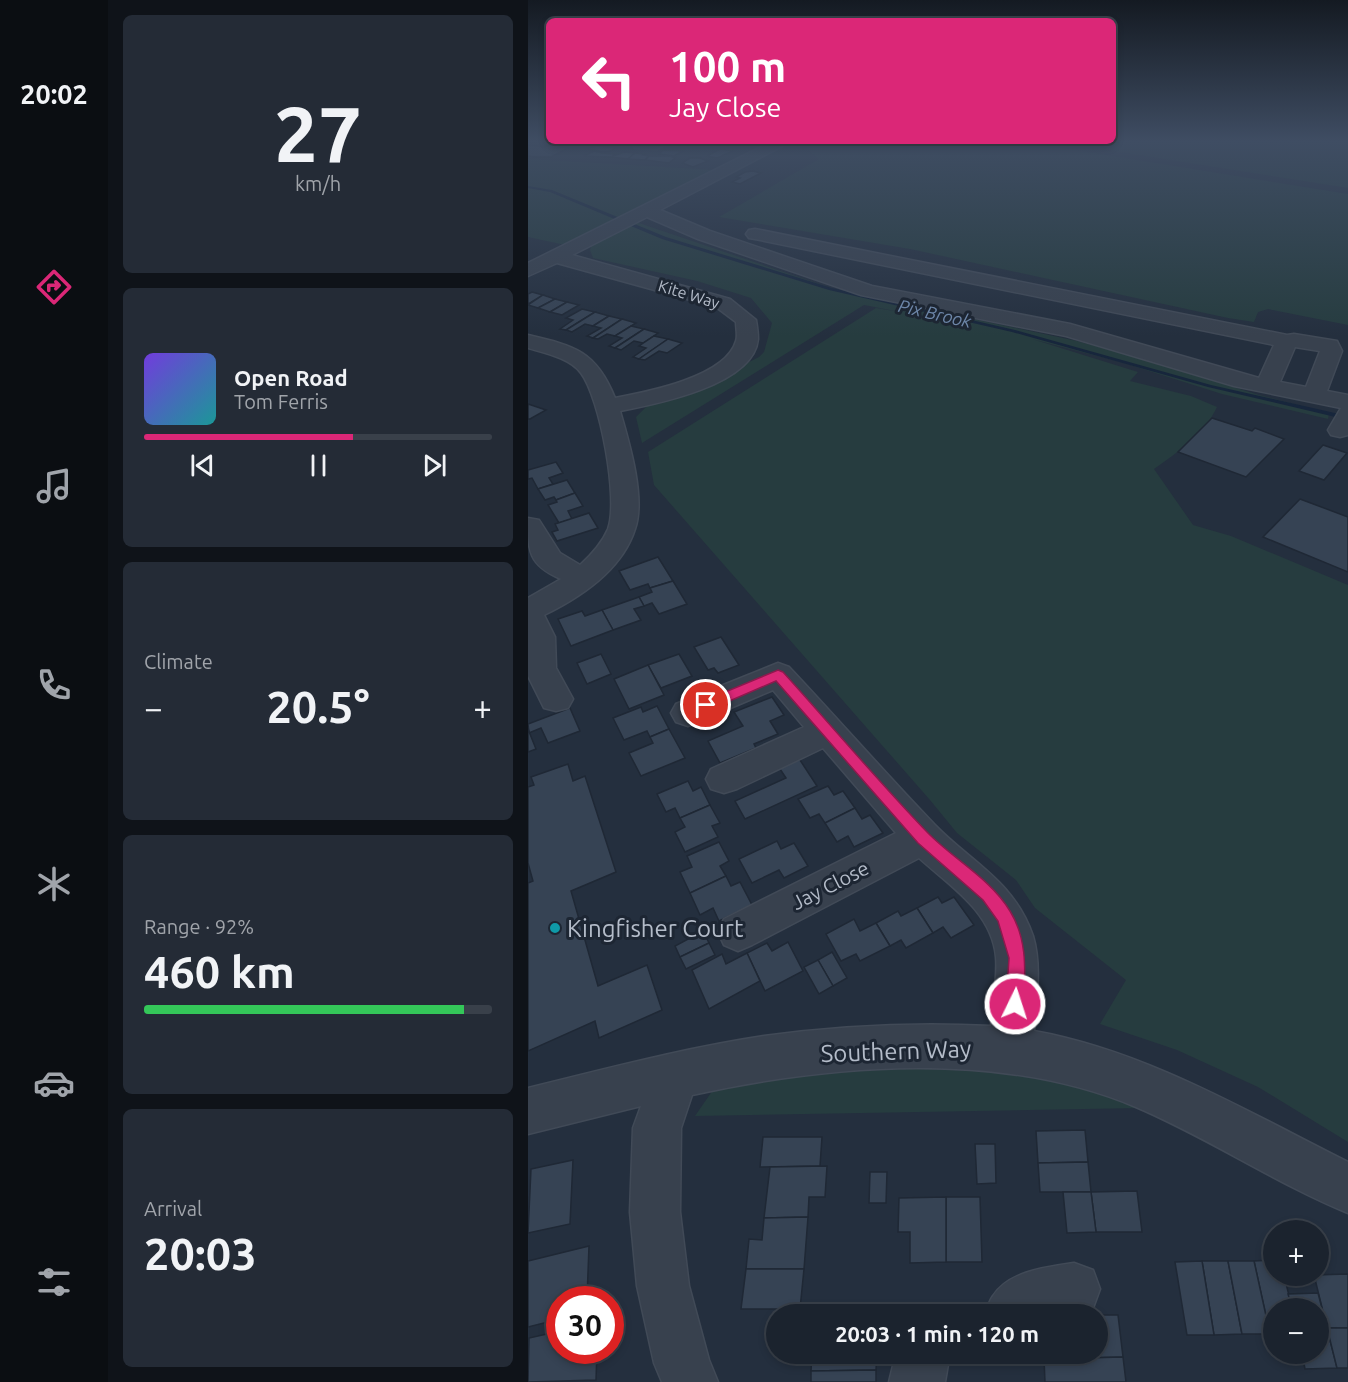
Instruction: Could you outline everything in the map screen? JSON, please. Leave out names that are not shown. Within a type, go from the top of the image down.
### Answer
[{"type":"street","points":[[528,270],[657,206]]},
{"type":"street","points":[[642,214],[868,291],[1070,330],[1242,381],[1348,402]]},
{"type":"street","points":[[704,235],[725,228],[1287,341],[1294,339],[1329,346],[1331,351],[1314,395]]},
{"type":"street","name":"Kite Way","points":[[554,256],[706,297],[723,303],[746,320],[749,339],[738,360],[728,367],[684,387],[606,407]]},
{"type":"street","points":[[528,341],[572,357],[589,368],[606,407],[620,462],[624,518],[622,527],[610,549],[585,577],[528,612],[538,637],[540,668],[556,699]]},
{"type":"street","points":[[1267,386],[1287,341]]},
{"type":"street","points":[[528,362],[551,349]]},
{"type":"street","points":[[529,526],[548,560],[564,571],[585,577]]},
{"type":"street","points":[[688,713],[778,675],[923,838],[988,895],[1008,926],[1017,958],[1011,1051]]},
{"type":"street","points":[[724,779],[828,731]]},
{"type":"street","name":"Jay Close","points":[[738,932],[923,838]]},
{"type":"street","name":"Southern Way","points":[[528,1111],[676,1075],[762,1059],[846,1049],[973,1047],[1074,1062],[1137,1083],[1348,1188]]},
{"type":"street","points":[[676,1075],[657,1128],[655,1212],[663,1286],[677,1376]]},
{"type":"street","points":[[1024,1304],[1034,1296],[1074,1289]]},
{"type":"street","points":[[917,1382],[921,1364]]},
{"type":"green space","points":[[528,206],[643,206],[565,245],[528,237]]},
{"type":"green space","points":[[737,206],[1348,206],[1348,325],[1268,309],[1258,312],[1254,322],[1228,318],[910,249],[719,217]]},
{"type":"green space","points":[[636,222],[837,290],[1077,341],[1259,395],[1329,413],[1328,419],[1222,394],[1124,363],[1032,339],[1138,372],[1130,381],[1191,396],[1217,407],[1198,434],[1154,469],[1193,525],[1231,536],[1348,585],[1348,1142],[1258,1087],[1177,1050],[1100,1024],[1126,980],[1035,908],[1016,880],[957,833],[654,485],[648,452],[876,308],[900,312],[864,305],[642,443],[636,417],[647,406],[683,396],[759,357],[764,352],[772,323],[751,298],[697,281],[593,258],[590,250],[592,244]]},
{"type":"green space","points":[[887,1063],[1029,1066],[1140,1108],[695,1116],[715,1087]]},
{"type":"building","points":[[532,292],[543,295],[528,304],[528,294]]},
{"type":"building","points":[[543,295],[555,299],[538,308],[528,305]]},
{"type":"building","points":[[555,299],[567,302],[550,312],[538,308]]},
{"type":"building","points":[[567,302],[579,305],[562,315],[550,312]]},
{"type":"building","points":[[582,309],[595,312],[566,330],[560,329],[573,320],[566,318]]},
{"type":"building","points":[[595,312],[609,316],[593,326],[585,324],[572,332],[566,330]]},
{"type":"building","points":[[609,316],[622,319],[593,338],[587,336],[601,328],[593,326]]},
{"type":"building","points":[[622,319],[636,323],[615,336],[607,334],[598,339],[593,338]]},
{"type":"building","points":[[631,326],[644,329],[615,348],[609,346],[622,338],[615,336]]},
{"type":"building","points":[[644,329],[658,333],[643,343],[634,341],[621,350],[615,348]]},
{"type":"building","points":[[654,336],[668,339],[639,359],[633,357],[646,348],[639,346]]},
{"type":"building","points":[[668,339],[682,343],[667,353],[659,351],[645,360],[639,359]]},
{"type":"building","points":[[528,404],[546,410],[528,419]]},
{"type":"building","points":[[1212,418],[1252,431],[1255,428],[1284,439],[1246,477],[1178,452]]},
{"type":"building","points":[[1323,445],[1347,453],[1324,480],[1299,471]]},
{"type":"building","points":[[556,462],[563,473],[549,478],[553,484],[538,489],[532,478],[528,479],[528,470]]},
{"type":"building","points":[[567,480],[575,493],[556,500],[554,497],[545,500],[538,489]]},
{"type":"building","points":[[575,493],[583,506],[568,511],[572,519],[559,523],[548,505]]},
{"type":"building","points":[[1300,499],[1348,517],[1348,572],[1263,537]]},
{"type":"building","points":[[589,513],[598,528],[557,541],[552,532],[558,530],[555,524]]},
{"type":"building","points":[[658,557],[673,581],[650,588],[648,584],[630,590],[619,571]]},
{"type":"building","points":[[673,581],[687,604],[659,614],[652,603],[644,606],[639,597],[652,592],[650,588]]},
{"type":"building","points":[[639,597],[644,606],[634,609],[641,620],[613,630],[602,610]]},
{"type":"building","points":[[602,610],[613,630],[571,646],[558,619],[582,611],[585,616]]},
{"type":"building","points":[[721,637],[739,665],[718,673],[714,668],[708,670],[694,647]]},
{"type":"building","points":[[601,654],[611,674],[587,684],[577,663]]},
{"type":"building","points":[[679,654],[692,676],[661,688],[648,665]]},
{"type":"building","points":[[648,665],[664,695],[629,709],[614,679]]},
{"type":"building","points":[[772,697],[784,715],[770,721],[778,734],[754,744],[756,748],[720,763],[708,741],[743,726],[734,712]]},
{"type":"building","points":[[657,706],[669,729],[650,737],[647,731],[624,740],[613,718],[641,707],[643,712]]},
{"type":"building","points":[[570,708],[580,731],[548,743],[541,728],[529,733],[528,724]]},
{"type":"building","points":[[528,729],[536,749],[528,752]]},
{"type":"building","points":[[669,729],[685,758],[641,776],[629,753],[653,743],[650,737]]},
{"type":"building","points":[[798,757],[817,786],[745,819],[735,801],[786,778],[778,766]]},
{"type":"building","name":"Kingfisher Court","points":[[568,764],[573,781],[585,776],[616,872],[571,891],[598,986],[647,965],[662,1010],[599,1038],[595,1021],[528,1051],[528,883],[533,881],[528,863],[528,787],[534,785],[531,777]]},
{"type":"building","points":[[688,781],[693,791],[701,787],[710,805],[680,818],[675,808],[666,812],[657,794]]},
{"type":"building","points":[[828,786],[834,795],[843,791],[855,808],[825,823],[819,814],[810,818],[798,799]]},
{"type":"building","points":[[710,805],[720,823],[712,826],[718,837],[685,852],[675,832],[685,827],[680,818]]},
{"type":"building","points":[[855,808],[862,819],[870,815],[883,833],[854,847],[848,836],[837,842],[825,823]]},
{"type":"building","points":[[777,841],[781,849],[794,843],[808,866],[784,878],[779,870],[752,883],[739,859]]},
{"type":"building","points":[[719,842],[729,861],[720,866],[726,876],[690,893],[680,872],[692,867],[687,856]]},
{"type":"building","points":[[726,876],[731,886],[740,882],[752,905],[719,921],[713,908],[700,915],[690,893]]},
{"type":"building","points":[[938,897],[942,903],[954,897],[974,925],[951,938],[943,927],[933,933],[917,908]]},
{"type":"building","points":[[917,908],[933,933],[906,948],[901,940],[890,946],[876,923],[898,911],[901,916]]},
{"type":"building","points":[[854,919],[860,931],[876,923],[890,946],[860,961],[856,954],[841,961],[826,934]]},
{"type":"building","points":[[703,931],[709,943],[680,957],[675,946]]},
{"type":"building","points":[[788,942],[803,971],[765,991],[747,953],[767,943],[772,951]]},
{"type":"building","points":[[709,943],[715,955],[686,969],[680,957]]},
{"type":"building","points":[[832,952],[847,978],[833,986],[818,960]]},
{"type":"building","points":[[747,953],[760,981],[709,1009],[692,970],[722,954],[726,964]]},
{"type":"building","points":[[818,960],[833,986],[819,994],[804,967]]},
{"type":"building","points":[[1085,1130],[1088,1162],[1038,1163],[1036,1131]]},
{"type":"building","points":[[763,1137],[822,1137],[820,1166],[760,1167]]},
{"type":"building","points":[[975,1144],[995,1144],[996,1183],[977,1184]]},
{"type":"building","points":[[573,1160],[570,1224],[528,1233],[531,1169]]},
{"type":"building","points":[[1088,1162],[1091,1192],[1040,1192],[1038,1163]]},
{"type":"building","points":[[827,1166],[825,1197],[809,1197],[808,1217],[764,1218],[770,1167]]},
{"type":"building","points":[[870,1172],[887,1172],[886,1203],[869,1203]]},
{"type":"building","points":[[1137,1191],[1142,1232],[1096,1232],[1091,1192]]},
{"type":"building","points":[[1063,1192],[1091,1192],[1096,1232],[1067,1233]]},
{"type":"building","points":[[946,1197],[980,1197],[982,1262],[946,1262]]},
{"type":"building","points":[[946,1197],[946,1262],[910,1263],[910,1232],[898,1232],[899,1198]]},
{"type":"building","points":[[808,1217],[804,1269],[746,1269],[749,1239],[762,1240],[764,1218]]},
{"type":"building","points":[[589,1246],[587,1286],[546,1286],[546,1322],[528,1327],[528,1261]]},
{"type":"building","points":[[1202,1261],[1228,1261],[1242,1334],[1214,1335]]},
{"type":"building","points":[[1202,1261],[1214,1335],[1187,1335],[1175,1262]]},
{"type":"building","points":[[1228,1261],[1254,1261],[1263,1302],[1263,1334],[1242,1334]]},
{"type":"building","points":[[1254,1261],[1263,1261],[1263,1286],[1287,1286],[1290,1298],[1263,1298],[1263,1302]]},
{"type":"building","points":[[746,1269],[804,1269],[800,1304],[766,1304],[766,1309],[741,1309]]},
{"type":"building","points":[[1348,1274],[1348,1328],[1329,1328],[1329,1298],[1320,1298],[1317,1286],[1329,1286],[1329,1275]]},
{"type":"building","points":[[1318,1293],[1319,1298],[1289,1298],[1288,1294]]},
{"type":"building","points":[[1108,1315],[1118,1315],[1123,1357],[1108,1357]]},
{"type":"building","points":[[1329,1328],[1348,1328],[1348,1368],[1337,1368]]},
{"type":"building","points":[[546,1334],[546,1364],[597,1364],[596,1380],[528,1382],[529,1338]]},
{"type":"building","points":[[1329,1336],[1337,1368],[1305,1369],[1304,1364],[1329,1364]]},
{"type":"building","points":[[1108,1357],[1123,1357],[1126,1382],[1045,1382],[1044,1364],[1108,1364]]},
{"type":"building","points":[[811,1364],[876,1364],[876,1370],[811,1371]]},
{"type":"building","points":[[876,1370],[876,1382],[811,1382],[811,1371]]},
{"type":"waterway","name":"Pix Brook","points":[[588,206],[664,238],[831,289],[1013,331],[1210,386],[1348,418]]},
{"type":"place","name":"Kingfisher Court","points":[[555,928]]},
{"type":"route","points":[[706,705],[778,675],[923,838],[988,895],[1004,916],[1017,958],[1015,1004]]}]
